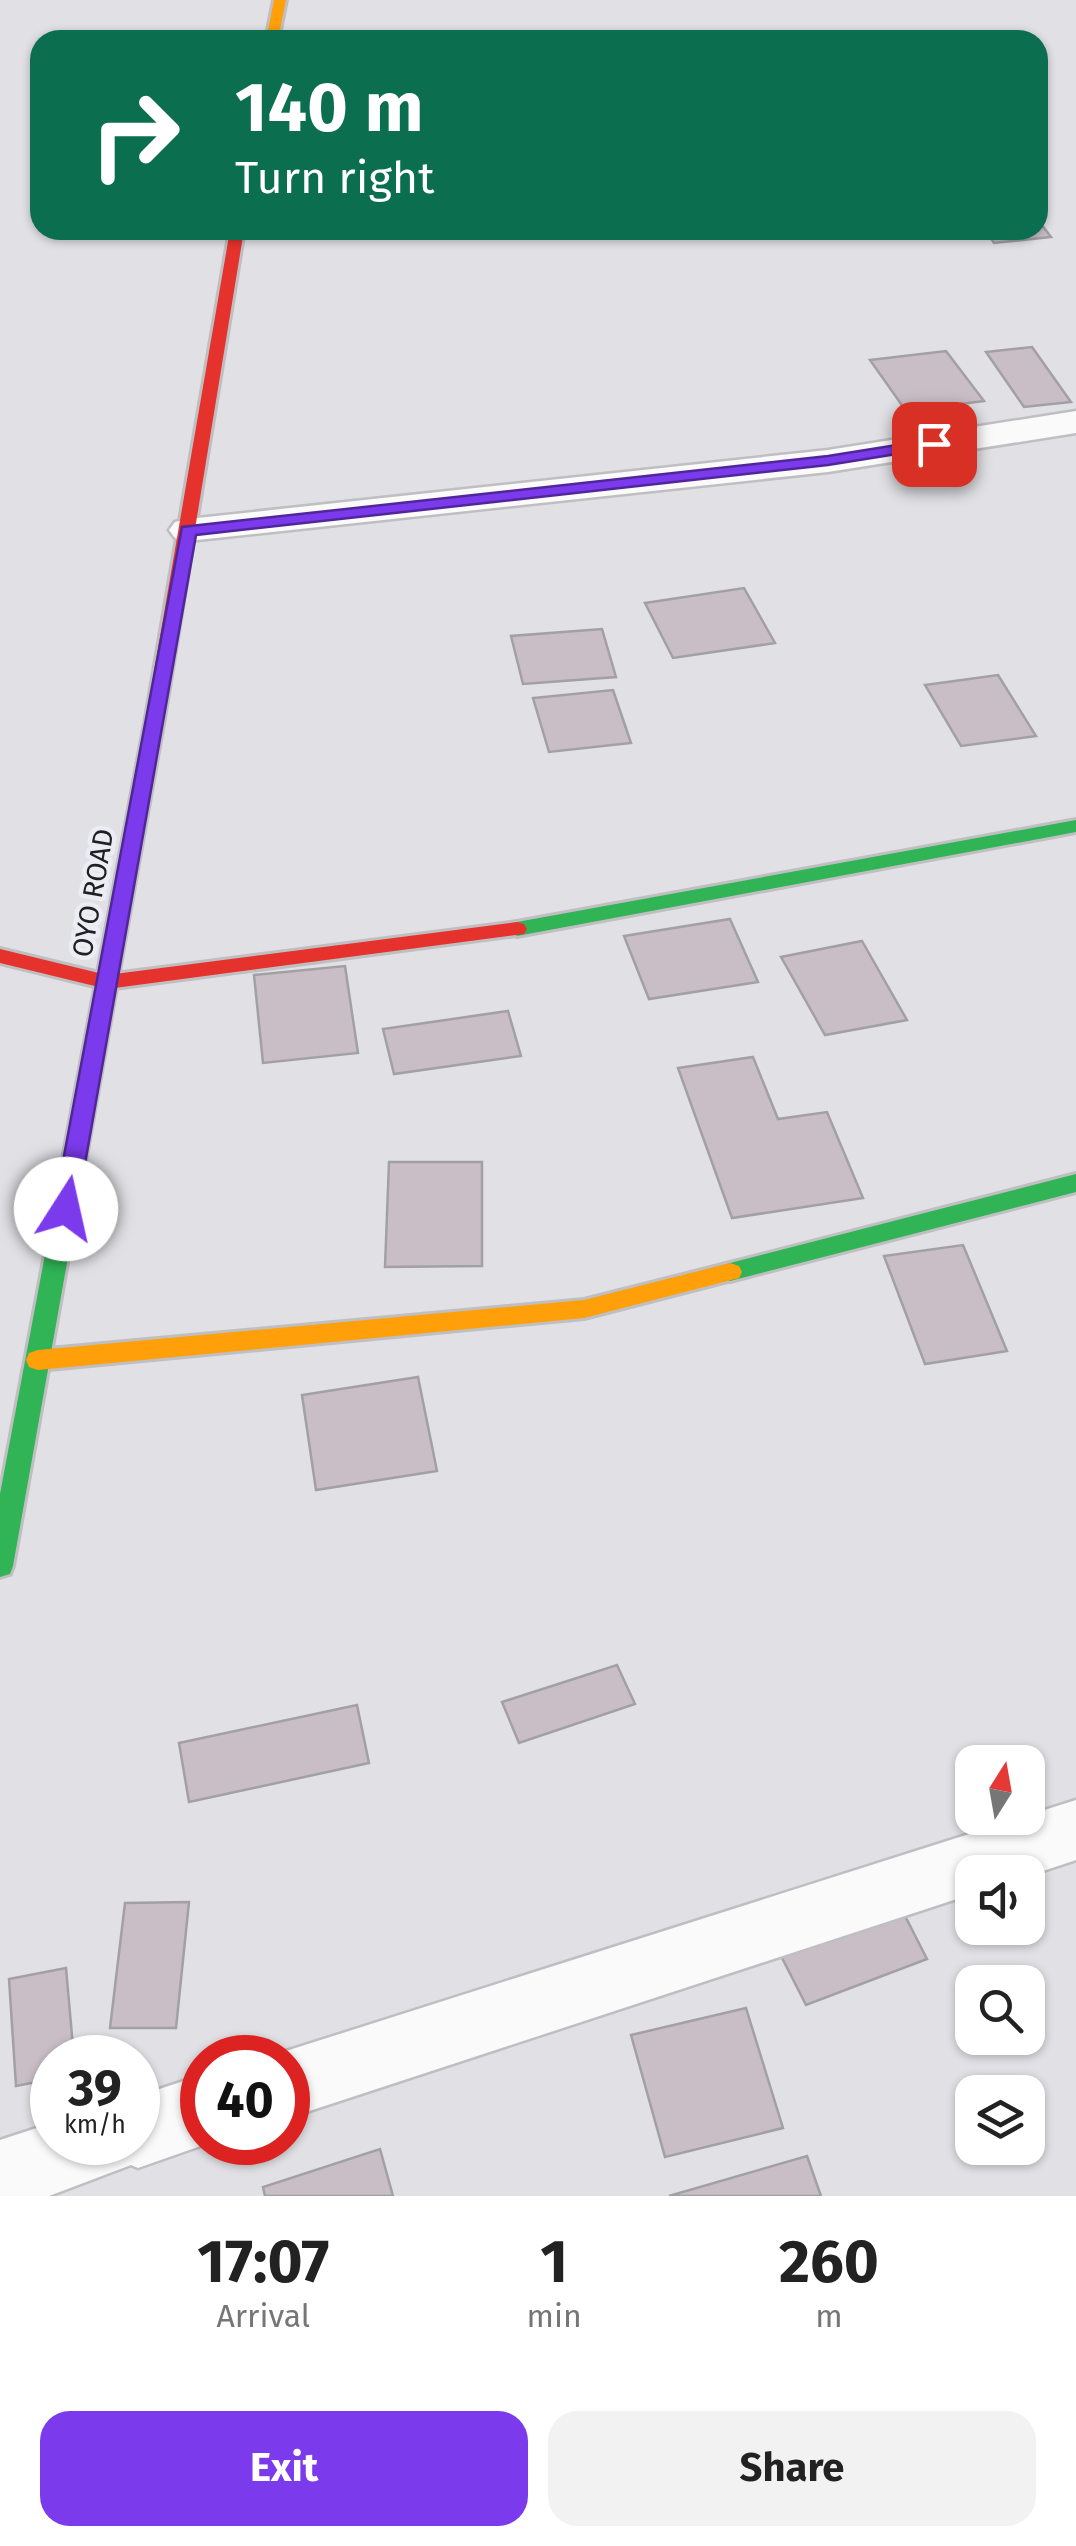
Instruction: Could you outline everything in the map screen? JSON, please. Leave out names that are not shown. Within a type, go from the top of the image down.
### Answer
[{"type":"street","points":[[274,30],[280,0]]},
{"type":"street","name":"OYO ROAD","points":[[0,1566],[188,530],[235,240]]},
{"type":"street","points":[[188,530],[828,460],[1076,422]]},
{"type":"street","points":[[0,956],[107,982],[557,924],[1076,826]]},
{"type":"street","points":[[38,1360],[584,1308],[1076,1183]]},
{"type":"street","points":[[310,2076],[1076,1830]]},
{"type":"street","points":[[0,2176],[34,2165]]},
{"type":"building","points":[[1032,347],[1071,402],[1024,407],[986,352]]},
{"type":"building","points":[[946,351],[984,401],[906,411],[870,360]]},
{"type":"building","points":[[744,588],[775,643],[673,658],[645,603]]},
{"type":"building","points":[[602,629],[616,677],[523,684],[511,636]]},
{"type":"building","points":[[998,675],[1036,736],[961,746],[925,685]]},
{"type":"building","points":[[613,690],[631,743],[549,752],[533,698]]},
{"type":"building","points":[[730,919],[758,982],[649,999],[624,936]]},
{"type":"building","points":[[862,941],[907,1020],[825,1035],[781,957]]},
{"type":"building","points":[[345,966],[358,1053],[263,1063],[254,975]]},
{"type":"building","points":[[508,1011],[521,1056],[394,1074],[383,1029]]},
{"type":"building","points":[[753,1057],[778,1119],[827,1112],[863,1198],[732,1218],[678,1068]]},
{"type":"building","points":[[389,1162],[482,1162],[482,1266],[385,1267]]},
{"type":"building","points":[[963,1245],[1007,1351],[925,1364],[884,1256]]},
{"type":"building","points":[[418,1377],[437,1471],[316,1490],[302,1395]]},
{"type":"building","points":[[617,1665],[635,1704],[519,1743],[502,1702]]},
{"type":"building","points":[[357,1705],[369,1763],[189,1802],[179,1743]]},
{"type":"building","points":[[189,1902],[176,2028],[110,2028],[125,1903]]},
{"type":"building","points":[[901,1908],[927,1959],[806,2005],[780,1954]]},
{"type":"building","points":[[66,1968],[72,2035],[30,2035],[30,2083],[16,2086],[9,1979]]},
{"type":"building","points":[[746,2008],[783,2128],[665,2157],[631,2035]]},
{"type":"building","points":[[380,2149],[393,2196],[265,2196],[263,2187]]},
{"type":"building","points":[[807,2156],[821,2196],[669,2196]]},
{"type":"traffic: fast","points":[[0,1566],[155,718]]},
{"type":"traffic: fast","points":[[517,929],[1076,826]]},
{"type":"traffic: fast","points":[[730,1272],[1076,1183]]},
{"type":"traffic: slow","points":[[274,30],[280,0]]},
{"type":"traffic: slow","points":[[38,1360],[584,1309],[730,1272]]},
{"type":"traffic: jam","points":[[155,718],[235,240]]},
{"type":"traffic: jam","points":[[0,956],[107,982],[517,929]]},
{"type":"route","points":[[66,1209],[188,530],[828,460],[934,444]]}]
